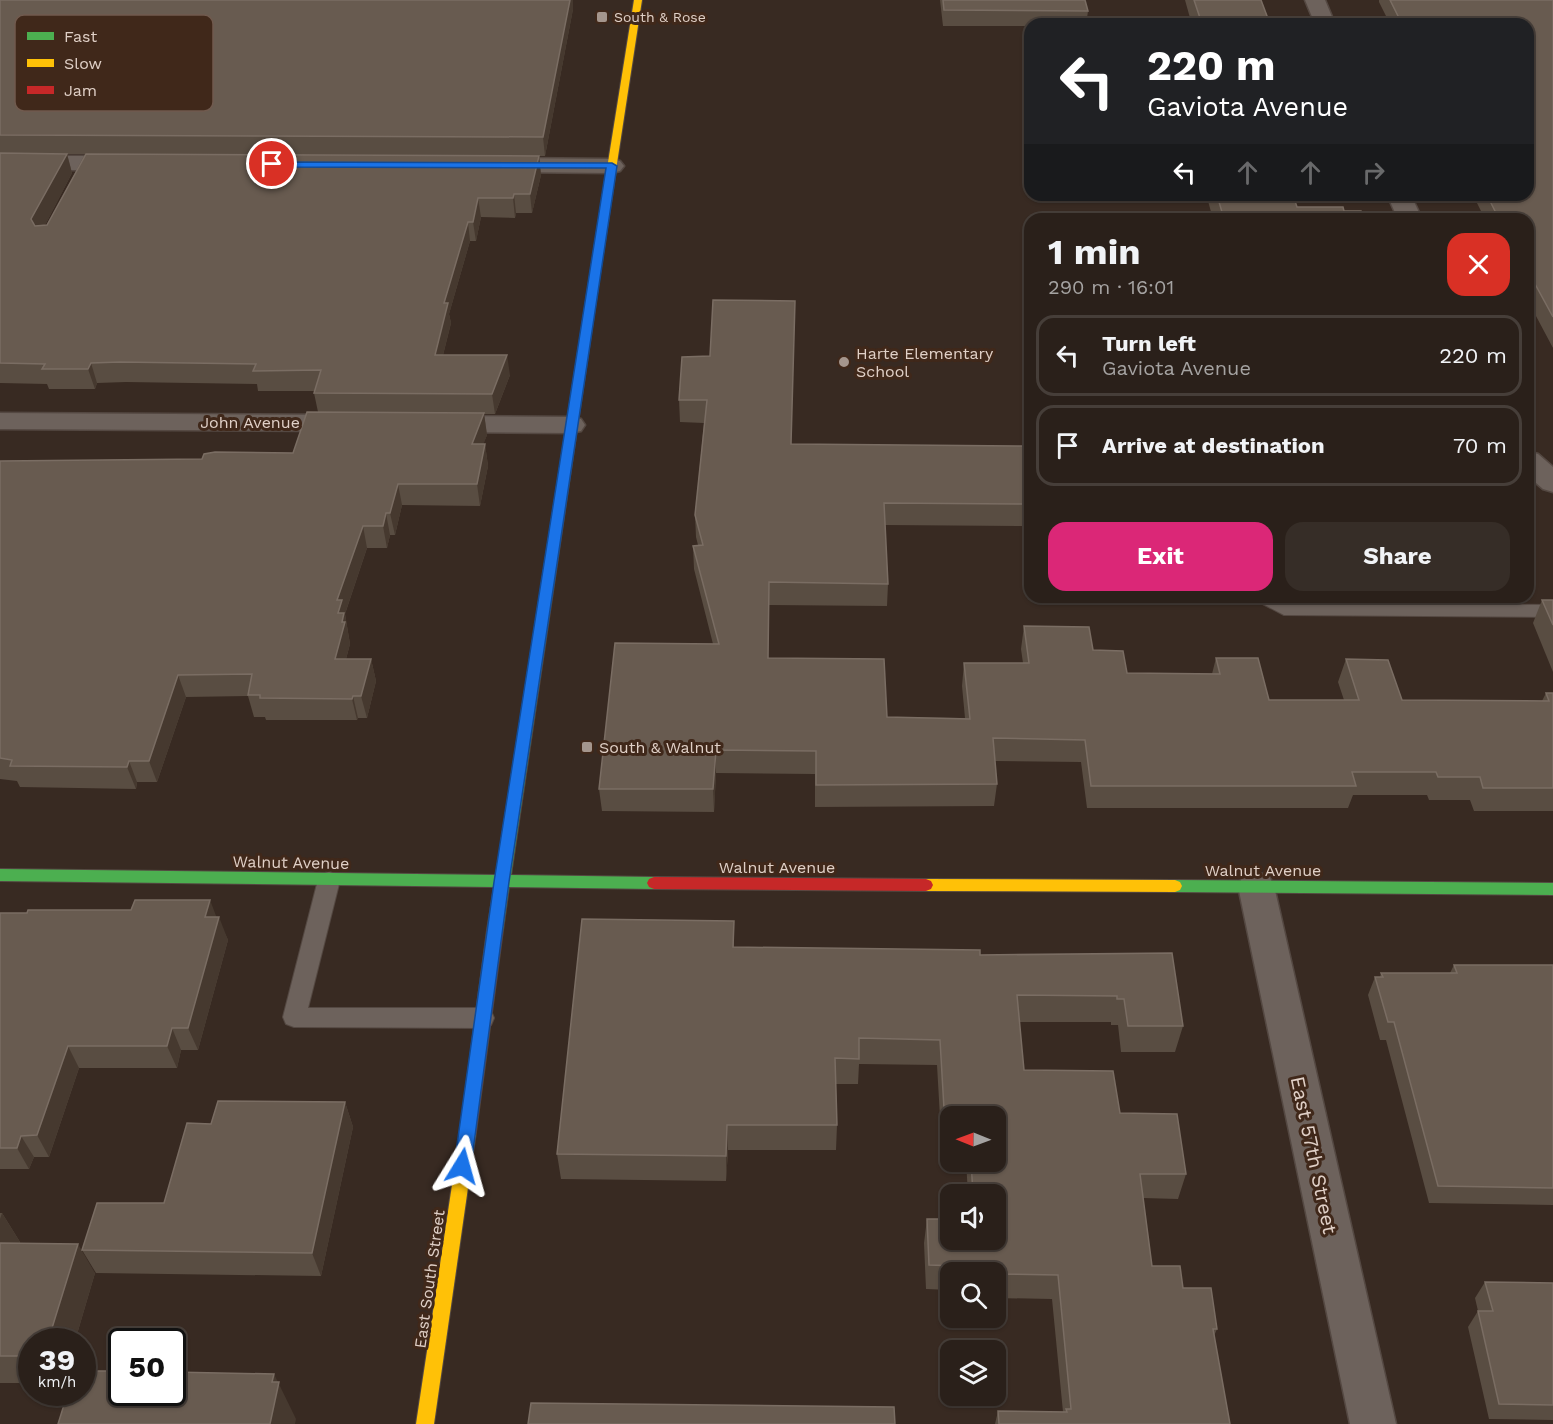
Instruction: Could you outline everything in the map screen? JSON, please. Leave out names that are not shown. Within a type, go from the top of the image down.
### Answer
[{"type":"main road","name":"East South Street","points":[[425,1424],[501,882],[639,0]]},
{"type":"main road","name":"Walnut Avenue","points":[[0,875],[501,882],[1553,889]]},
{"type":"street","points":[[1315,0],[1322,18]]},
{"type":"street","points":[[0,163],[85,168],[146,164]]},
{"type":"street","points":[[477,165],[612,166]]},
{"type":"street","name":"John Avenue","points":[[0,421],[378,423]]},
{"type":"street","points":[[414,423],[571,425]]},
{"type":"street","points":[[1534,466],[1553,483]]},
{"type":"street","name":"East 57th Street","points":[[1256,886],[1373,1424]]},
{"type":"lane","points":[[1274,603],[1284,609],[1553,611]]},
{"type":"lane","points":[[329,879],[294,1017],[483,1018]]},
{"type":"building","points":[[0,0],[570,0],[543,137],[0,135]]},
{"type":"building","points":[[943,0],[1085,0],[1088,11],[944,10]]},
{"type":"building","points":[[1194,0],[1261,0],[1268,18],[1200,18]]},
{"type":"building","points":[[1390,0],[1553,0],[1553,317],[1534,282],[1534,213],[1496,213],[1490,201],[1534,201],[1534,18],[1399,18]]},
{"type":"building","points":[[0,153],[67,154],[31,219],[35,226],[47,225],[86,154],[539,156],[530,194],[514,194],[513,198],[478,198],[473,222],[468,222],[444,303],[448,303],[435,355],[507,355],[492,394],[314,393],[321,370],[253,371],[256,364],[120,362],[91,363],[88,369],[42,369],[45,364],[0,363]]},
{"type":"building","points":[[1219,201],[1295,201],[1297,207],[1343,207],[1344,211],[1361,211],[1362,213],[1222,213]]},
{"type":"building","points":[[713,300],[795,301],[791,444],[1024,446],[1024,504],[884,503],[888,584],[769,582],[768,658],[884,659],[887,717],[970,719],[964,663],[1029,663],[1024,626],[1089,627],[1093,650],[1123,651],[1127,673],[1220,674],[1216,658],[1258,658],[1269,700],[1359,700],[1346,659],[1388,660],[1402,700],[1549,701],[1546,693],[1553,693],[1553,788],[1483,788],[1480,777],[1438,777],[1436,772],[1352,772],[1356,786],[1091,786],[1085,740],[993,738],[997,784],[816,785],[816,751],[716,750],[713,789],[599,789],[615,643],[719,644],[693,546],[703,545],[695,515],[707,400],[679,400],[682,357],[710,356]]},
{"type":"building","points":[[307,412],[484,413],[472,444],[485,444],[477,484],[398,484],[390,513],[386,513],[383,526],[363,526],[337,600],[342,600],[338,613],[344,613],[342,622],[345,622],[335,659],[371,659],[361,696],[353,696],[352,699],[260,698],[260,695],[248,695],[252,674],[178,675],[149,761],[129,761],[127,767],[10,766],[12,760],[0,758],[0,461],[202,459],[204,454],[215,452],[293,453]]},
{"type":"building","points":[[1542,600],[1553,600],[1553,625]]},
{"type":"building","points":[[135,900],[210,900],[205,917],[219,917],[188,1028],[172,1028],[167,1046],[68,1046],[37,1135],[21,1136],[17,1148],[0,1148],[0,913],[27,913],[28,910],[131,910]]},
{"type":"building","points":[[582,919],[734,921],[733,947],[980,950],[980,955],[1172,953],[1183,1026],[1128,1026],[1124,999],[1117,999],[1117,996],[1017,995],[1024,1070],[1113,1071],[1120,1113],[1177,1114],[1186,1174],[1140,1174],[1152,1266],[1180,1266],[1183,1288],[1211,1288],[1217,1329],[1213,1329],[1230,1424],[999,1424],[998,1411],[1067,1412],[1066,1409],[1071,1409],[1058,1275],[1006,1274],[1006,1262],[940,1262],[940,1265],[929,1265],[927,1219],[940,1219],[940,1250],[1006,1250],[1006,1184],[972,1184],[972,1172],[1006,1172],[1006,1106],[944,1106],[940,1040],[859,1038],[859,1059],[835,1058],[837,1125],[727,1125],[726,1156],[557,1154]]},
{"type":"building","points":[[1454,965],[1553,965],[1553,1188],[1438,1186],[1394,1022],[1388,1022],[1375,977],[1383,977],[1381,973],[1457,973]]},
{"type":"building","points":[[218,1101],[345,1102],[312,1253],[82,1250],[97,1203],[164,1203],[187,1123],[211,1124]]},
{"type":"building","points":[[0,1243],[78,1244],[52,1328],[18,1328],[18,1356],[0,1356]]},
{"type":"building","points":[[1485,1282],[1553,1283],[1553,1405],[1499,1404],[1478,1311],[1493,1311]]},
{"type":"building","points":[[96,1371],[108,1371],[108,1406],[186,1406],[186,1372],[274,1374],[272,1382],[279,1382],[270,1424],[58,1424],[64,1406],[96,1406]]},
{"type":"building","points":[[531,1403],[894,1407],[895,1424],[528,1424]]},
{"type":"traffic: fast","points":[[495,930],[594,281]]},
{"type":"traffic: fast","points":[[0,875],[654,883]]},
{"type":"traffic: fast","points":[[1175,886],[1553,889]]},
{"type":"traffic: slow","points":[[594,281],[638,0]]},
{"type":"traffic: slow","points":[[926,885],[1175,886]]},
{"type":"traffic: slow","points":[[425,1424],[468,1132]]},
{"type":"traffic: jam","points":[[654,883],[926,885]]},
{"type":"traffic: jam","points":[[468,1132],[495,930]]},
{"type":"place","name":"South & Rose","points":[[602,17]]},
{"type":"place","name":"Harte Elementary School","points":[[844,362]]},
{"type":"place","name":"South & Walnut","points":[[587,747]]},
{"type":"route","points":[[272,164],[612,166],[501,882],[462,1166]]}]
